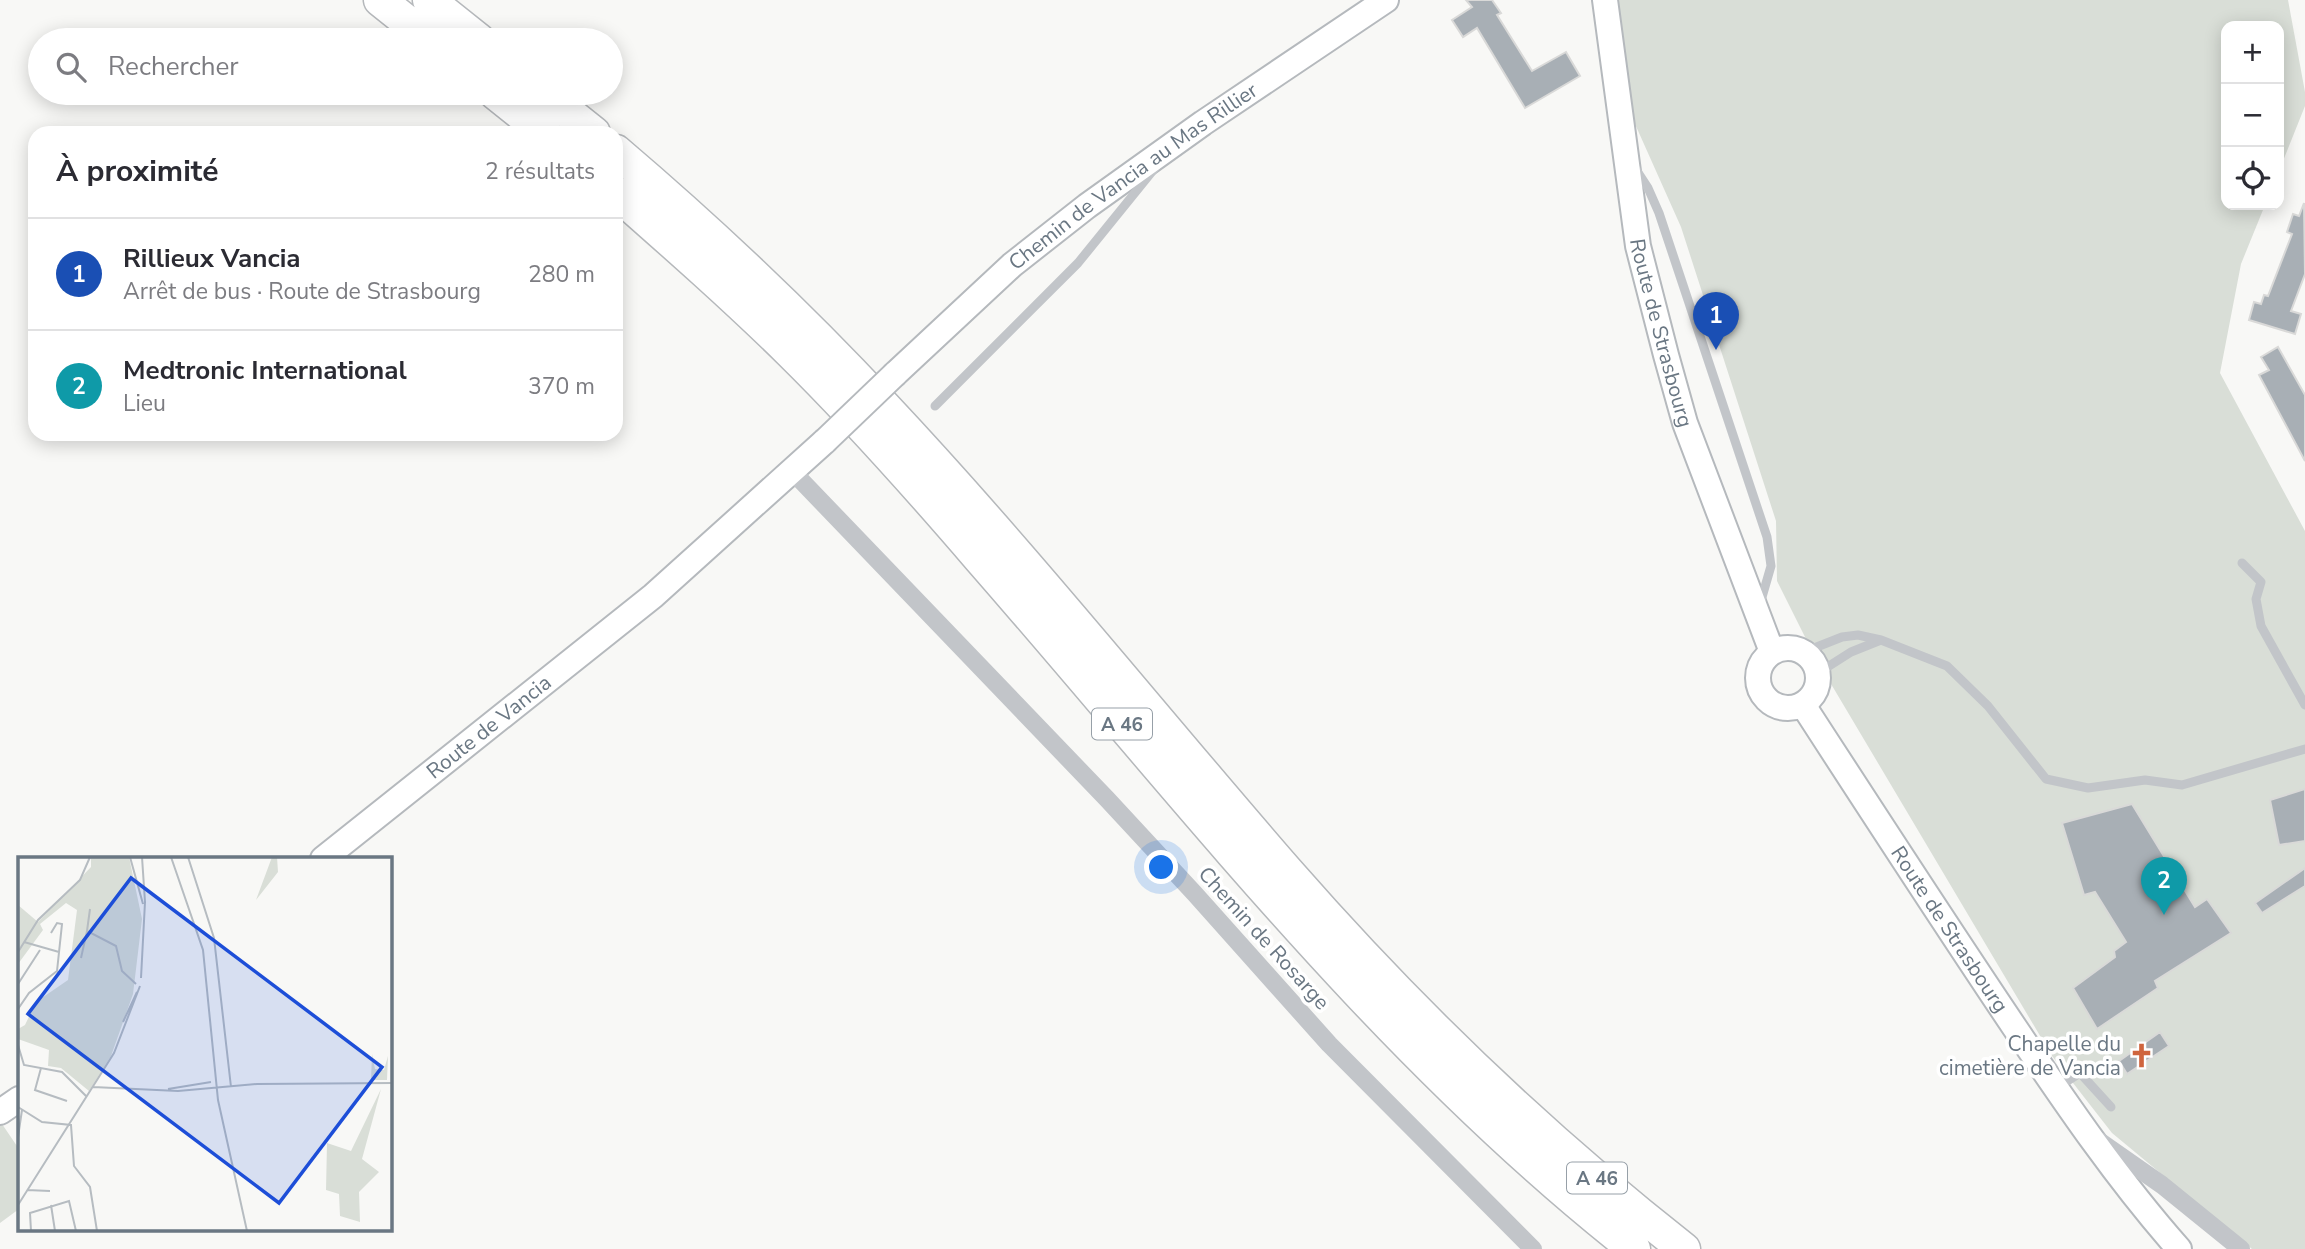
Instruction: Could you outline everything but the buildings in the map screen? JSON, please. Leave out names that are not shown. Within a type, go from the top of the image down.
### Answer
[{"type":"highway","points":[[380,0],[415,28]]},
{"type":"highway","points":[[429,0],[464,28]]},
{"type":"highway","points":[[510,105],[536,126]]},
{"type":"highway","points":[[559,105],[585,126]]},
{"type":"highway","name":"A 46","points":[[623,157],[750,272],[815,334],[885,407],[1061,605],[1290,874],[1368,959],[1471,1063],[1559,1145],[1684,1249]]},
{"type":"highway","name":"A 46","points":[[623,199],[784,346],[908,478],[1023,608],[1158,769],[1349,985],[1450,1087],[1558,1185],[1634,1249]]},
{"type":"main road","name":"Chemin de Vancia au Mas Rillier","points":[[792,471],[1012,265],[1087,206],[1386,0]]},
{"type":"main road","name":"Route de Strasbourg","points":[[1605,0],[1638,246],[1685,424],[1772,652]]},
{"type":"main road","name":"Route de Vancia","points":[[326,857],[653,596],[792,471]]},
{"type":"main road","points":[[1791,647],[1804,652],[1815,663],[1818,673],[1816,691],[1803,705],[1782,708],[1773,705],[1765,698],[1757,678],[1764,659],[1772,652],[1791,647]]},
{"type":"main road","name":"Route de Strasbourg","points":[[1803,705],[1933,908],[2111,1168],[2179,1249]]},
{"type":"main road","points":[[0,1112],[18,1100]]},
{"type":"street","name":"Chemin de Rosarge","points":[[792,471],[1107,799],[1329,1044],[1533,1249]]},
{"type":"street","points":[[2087,1133],[2162,1185],[2241,1249]]},
{"type":"lane","points":[[935,406],[1078,263],[1147,179],[1168,149]]},
{"type":"lane","points":[[1624,149],[1648,188],[1659,214],[1767,537],[1771,566],[1758,613]]},
{"type":"lane","points":[[2242,563],[2261,582],[2256,599],[2261,626],[2305,705]]},
{"type":"lane","points":[[1804,652],[1842,637],[1858,635],[1881,640],[1947,666],[1989,706],[2046,779],[2088,788],[2145,780],[2182,785],[2305,749]]},
{"type":"lane","points":[[1818,673],[1851,652],[1881,640]]},
{"type":"lane","points":[[2056,1088],[2080,1073],[2111,1107]]},
{"type":"shaded area","points":[[1617,0],[2288,0],[2305,92],[2305,106],[2284,158],[2284,21],[2221,21],[2221,210],[2263,210],[2241,264],[2220,373],[2305,531],[2305,1249],[2252,1249],[2112,1133],[2052,1056],[1815,657],[1777,581],[1776,521],[1681,227],[1631,115],[1622,69]]},
{"type":"shaded area","points":[[2,1124],[18,1148],[18,1210],[0,1223]]},
{"type":"place","name":"Rillieux Vancia","points":[[1716,350]]},
{"type":"place","name":"Medtronic International","points":[[2164,915]]},
{"type":"place","name":"Chapelle du cimetière de Vancia","points":[[2141,1056]]}]
